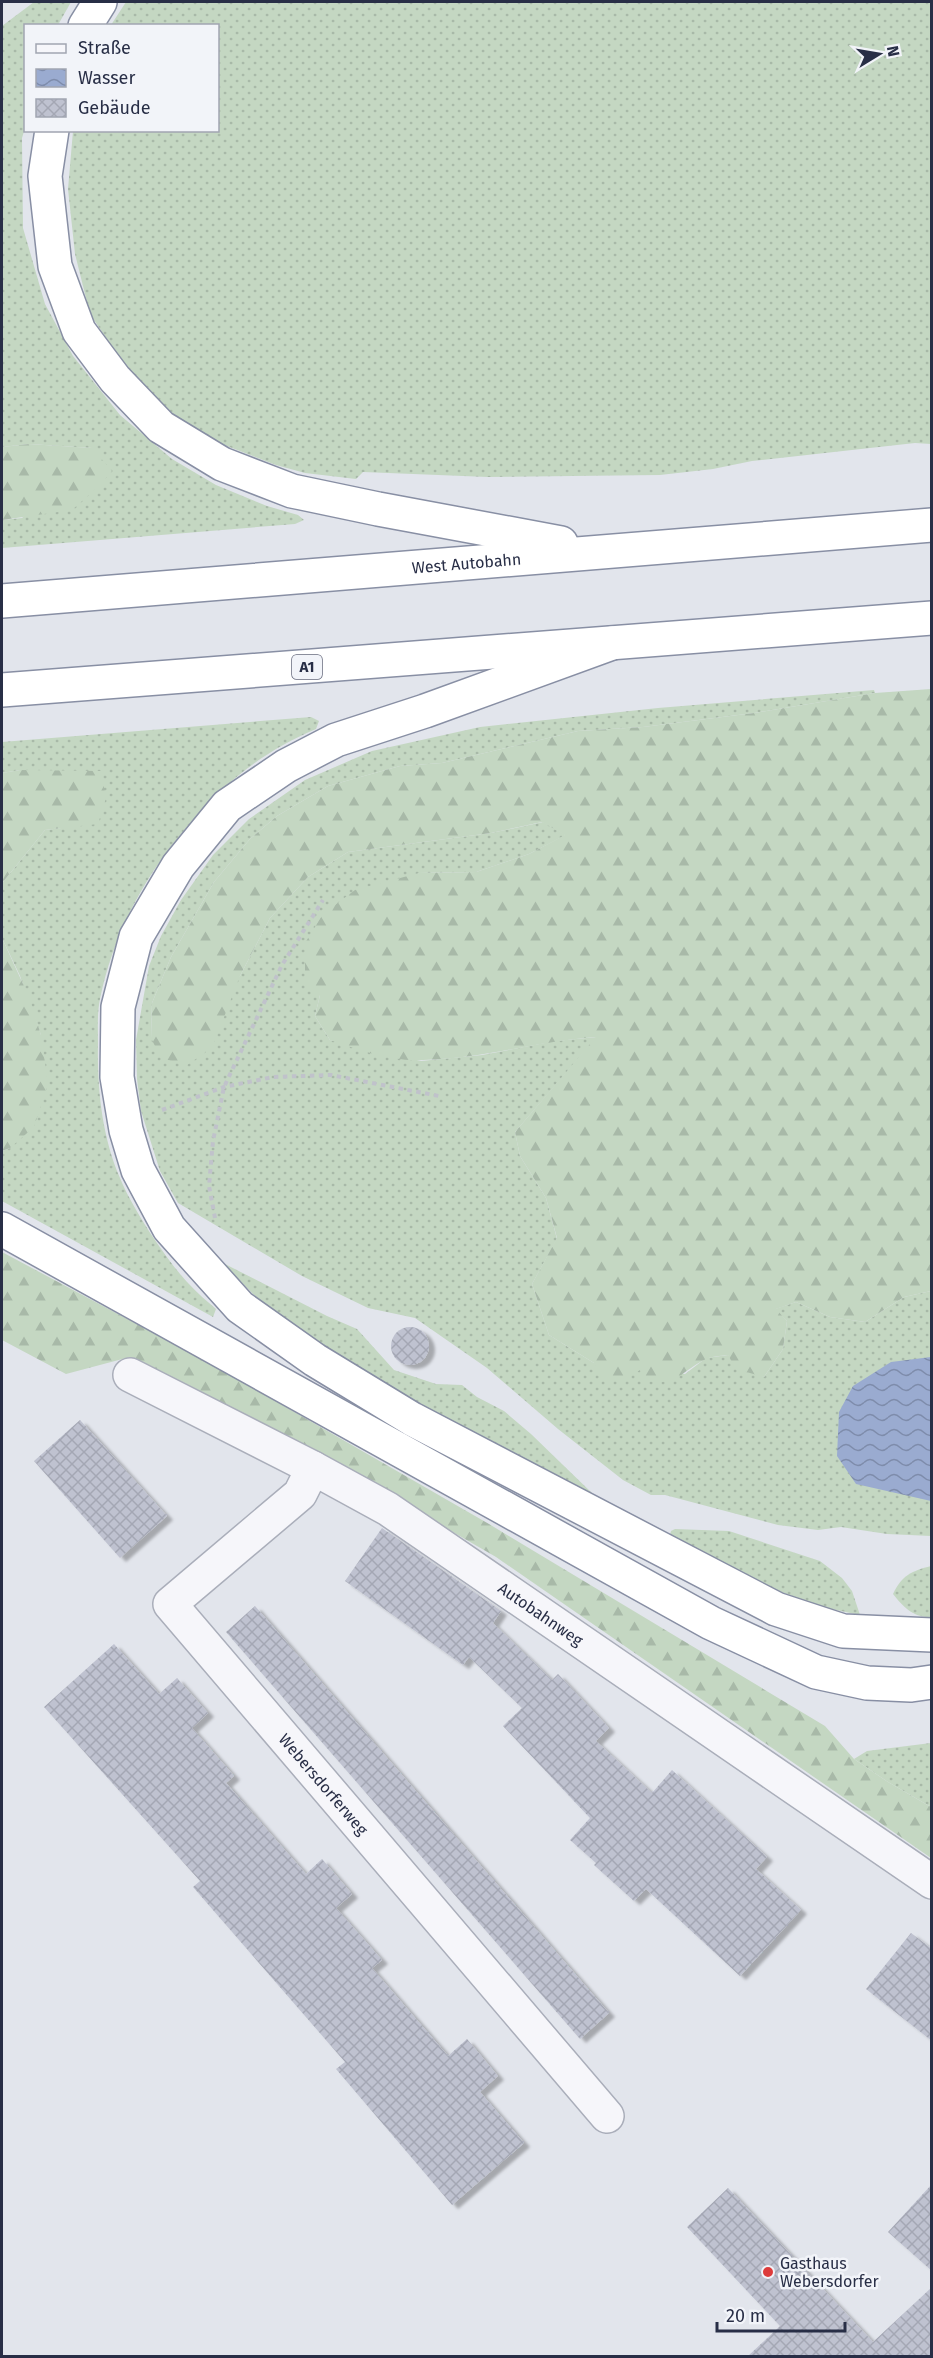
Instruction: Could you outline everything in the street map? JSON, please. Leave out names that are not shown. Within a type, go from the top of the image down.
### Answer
[{"type":"highway","points":[[87,24],[100,2]]},
{"type":"highway","points":[[52,132],[45,176],[55,266],[79,331],[115,379],[161,426],[222,464],[292,491],[604,551]]},
{"type":"highway","name":"West Autobahn","points":[[2,601],[932,525]]},
{"type":"highway","name":"A1","points":[[2,690],[932,618]]},
{"type":"highway","points":[[612,643],[425,711],[336,740],[286,766],[227,806],[178,866],[136,937],[118,1007],[117,1077],[126,1130],[138,1170],[169,1228],[240,1306],[315,1360],[412,1419],[776,1609],[843,1631],[932,1635]]},
{"type":"highway","points":[[2,1229],[711,1623],[816,1672],[867,1683],[912,1685],[932,1682]]},
{"type":"street","name":"Autobahnweg","points":[[130,1375],[314,1468],[388,1509],[932,1882]]},
{"type":"street","name":"Webersdorferweg","points":[[314,1468],[300,1494],[170,1605],[608,2116]]},
{"type":"path","points":[[215,1220],[209,1186],[213,1141],[224,1087],[282,965],[323,900]]},
{"type":"path","points":[[126,1130],[152,1114],[224,1087],[273,1077],[331,1075],[439,1096]]},
{"type":"green space","points":[[34,2],[71,2],[59,24],[24,24],[24,132],[22,138],[23,228],[45,304],[73,356],[120,415],[172,459],[216,485],[267,506],[298,515],[304,520],[295,524],[2,548],[2,520],[22,518],[92,448],[29,444],[2,447],[2,26]]},
{"type":"green space","points":[[126,2],[931,2],[931,444],[915,443],[752,461],[713,469],[660,475],[488,477],[363,472],[356,479],[305,473],[276,465],[214,441],[173,414],[123,363],[90,314],[75,254],[68,189],[73,132],[219,132],[219,24],[112,24]]},
{"type":"green space","points":[[29,444],[92,448],[112,471],[72,510],[2,520],[2,447]]},
{"type":"green space","points":[[931,689],[931,1291],[904,1297],[865,1322],[830,1317],[796,1302],[776,1309],[787,1321],[783,1349],[764,1377],[736,1369],[728,1355],[707,1359],[677,1378],[664,1382],[644,1380],[640,1370],[622,1381],[601,1379],[594,1363],[549,1335],[532,1284],[557,1238],[546,1198],[520,1156],[515,1132],[596,1037],[467,1057],[411,1060],[376,1054],[330,1040],[315,1016],[320,995],[305,985],[305,943],[323,914],[355,890],[419,873],[476,872],[529,854],[565,835],[542,822],[491,833],[348,852],[308,877],[270,918],[240,976],[212,1048],[187,1065],[161,1058],[151,1038],[152,1003],[171,957],[214,882],[250,839],[277,816],[328,786],[400,766],[442,763],[578,731],[643,727],[754,713],[875,693]]},
{"type":"green space","points":[[874,690],[875,693],[754,713],[643,727],[578,731],[442,763],[400,766],[328,786],[277,816],[250,839],[214,882],[171,957],[152,1003],[151,1038],[240,976],[270,918],[308,877],[348,852],[491,833],[543,822],[566,835],[529,854],[476,872],[419,873],[320,995],[315,1016],[330,1040],[421,1061],[482,1055],[555,1041],[597,1037],[515,1132],[520,1156],[546,1198],[557,1239],[532,1284],[549,1335],[594,1363],[685,1374],[706,1358],[728,1355],[764,1377],[783,1349],[787,1321],[775,1309],[796,1302],[830,1317],[865,1322],[904,1297],[931,1291],[931,1536],[887,1534],[841,1527],[818,1530],[778,1525],[665,1495],[651,1495],[623,1480],[558,1429],[487,1368],[415,1318],[368,1308],[302,1276],[178,1203],[160,1171],[141,1111],[137,1079],[136,1040],[149,966],[161,936],[181,900],[213,855],[249,819],[305,780],[372,751],[480,727],[658,708]]},
{"type":"green space","points":[[311,717],[319,721],[316,729],[276,749],[242,772],[196,817],[167,852],[130,911],[113,954],[99,1004],[100,1095],[105,1129],[114,1162],[133,1204],[151,1234],[180,1274],[216,1309],[213,1317],[2,1201],[2,1151],[10,1148],[41,1035],[20,976],[2,938],[3,882],[45,830],[61,828],[20,770],[2,773],[2,742]]},
{"type":"green space","points":[[20,770],[101,771],[106,798],[98,824],[45,830],[3,882],[2,898],[2,773]]},
{"type":"green space","points":[[2,938],[29,997],[41,1035],[48,1084],[34,1127],[10,1148],[2,1151]]},
{"type":"green space","points":[[2,1252],[204,1360],[489,1524],[825,1726],[854,1759],[931,1807],[931,1858],[496,1557],[287,1436],[130,1357],[66,1374],[2,1340]]},
{"type":"green space","points":[[223,1263],[357,1329],[394,1370],[436,1384],[462,1385],[477,1397],[504,1411],[594,1495],[474,1437],[290,1326],[253,1294]]},
{"type":"green space","points":[[675,1529],[729,1531],[820,1561],[842,1578],[852,1591],[860,1615],[822,1607],[725,1571],[670,1536],[671,1531]]},
{"type":"green space","points":[[931,1566],[931,1617],[919,1616],[909,1611],[893,1594],[900,1582],[908,1575]]},
{"type":"green space","points":[[931,1743],[931,1807],[854,1759],[867,1751]]},
{"type":"water","points":[[931,1357],[931,1501],[856,1484],[837,1456],[839,1412],[853,1386],[891,1362]]},
{"type":"building","points":[[410,1327],[423,1333],[429,1346],[423,1359],[410,1365],[397,1359],[391,1346],[397,1333]]},
{"type":"building","points":[[80,1420],[167,1516],[120,1558],[34,1461]]},
{"type":"building","points":[[382,1528],[501,1611],[493,1623],[552,1680],[558,1674],[609,1728],[596,1741],[652,1793],[672,1770],[767,1857],[756,1869],[801,1910],[740,1976],[646,1889],[634,1901],[570,1840],[590,1818],[503,1726],[522,1708],[469,1657],[463,1665],[345,1581]]},
{"type":"building","points":[[255,1606],[609,2013],[580,2039],[226,1632]]},
{"type":"building","points":[[114,1644],[159,1694],[177,1678],[208,1713],[192,1728],[234,1776],[226,1783],[306,1874],[322,1859],[352,1894],[336,1908],[382,1960],[372,1968],[448,2056],[467,2039],[498,2076],[480,2092],[524,2143],[452,2205],[336,2069],[345,2062],[193,1887],[200,1881],[44,1707]]},
{"type":"building","points":[[911,1933],[932,1949],[932,2041],[866,1989]]},
{"type":"building","points":[[932,2184],[932,2271],[888,2232]]},
{"type":"building","name":"Gasthaus Webersdorfer","points":[[728,2188],[873,2342],[932,2287],[932,2356],[748,2356],[780,2326],[687,2227]]},
{"type":"place","name":"Gasthaus Webersdorfer","points":[[768,2272]]}]
